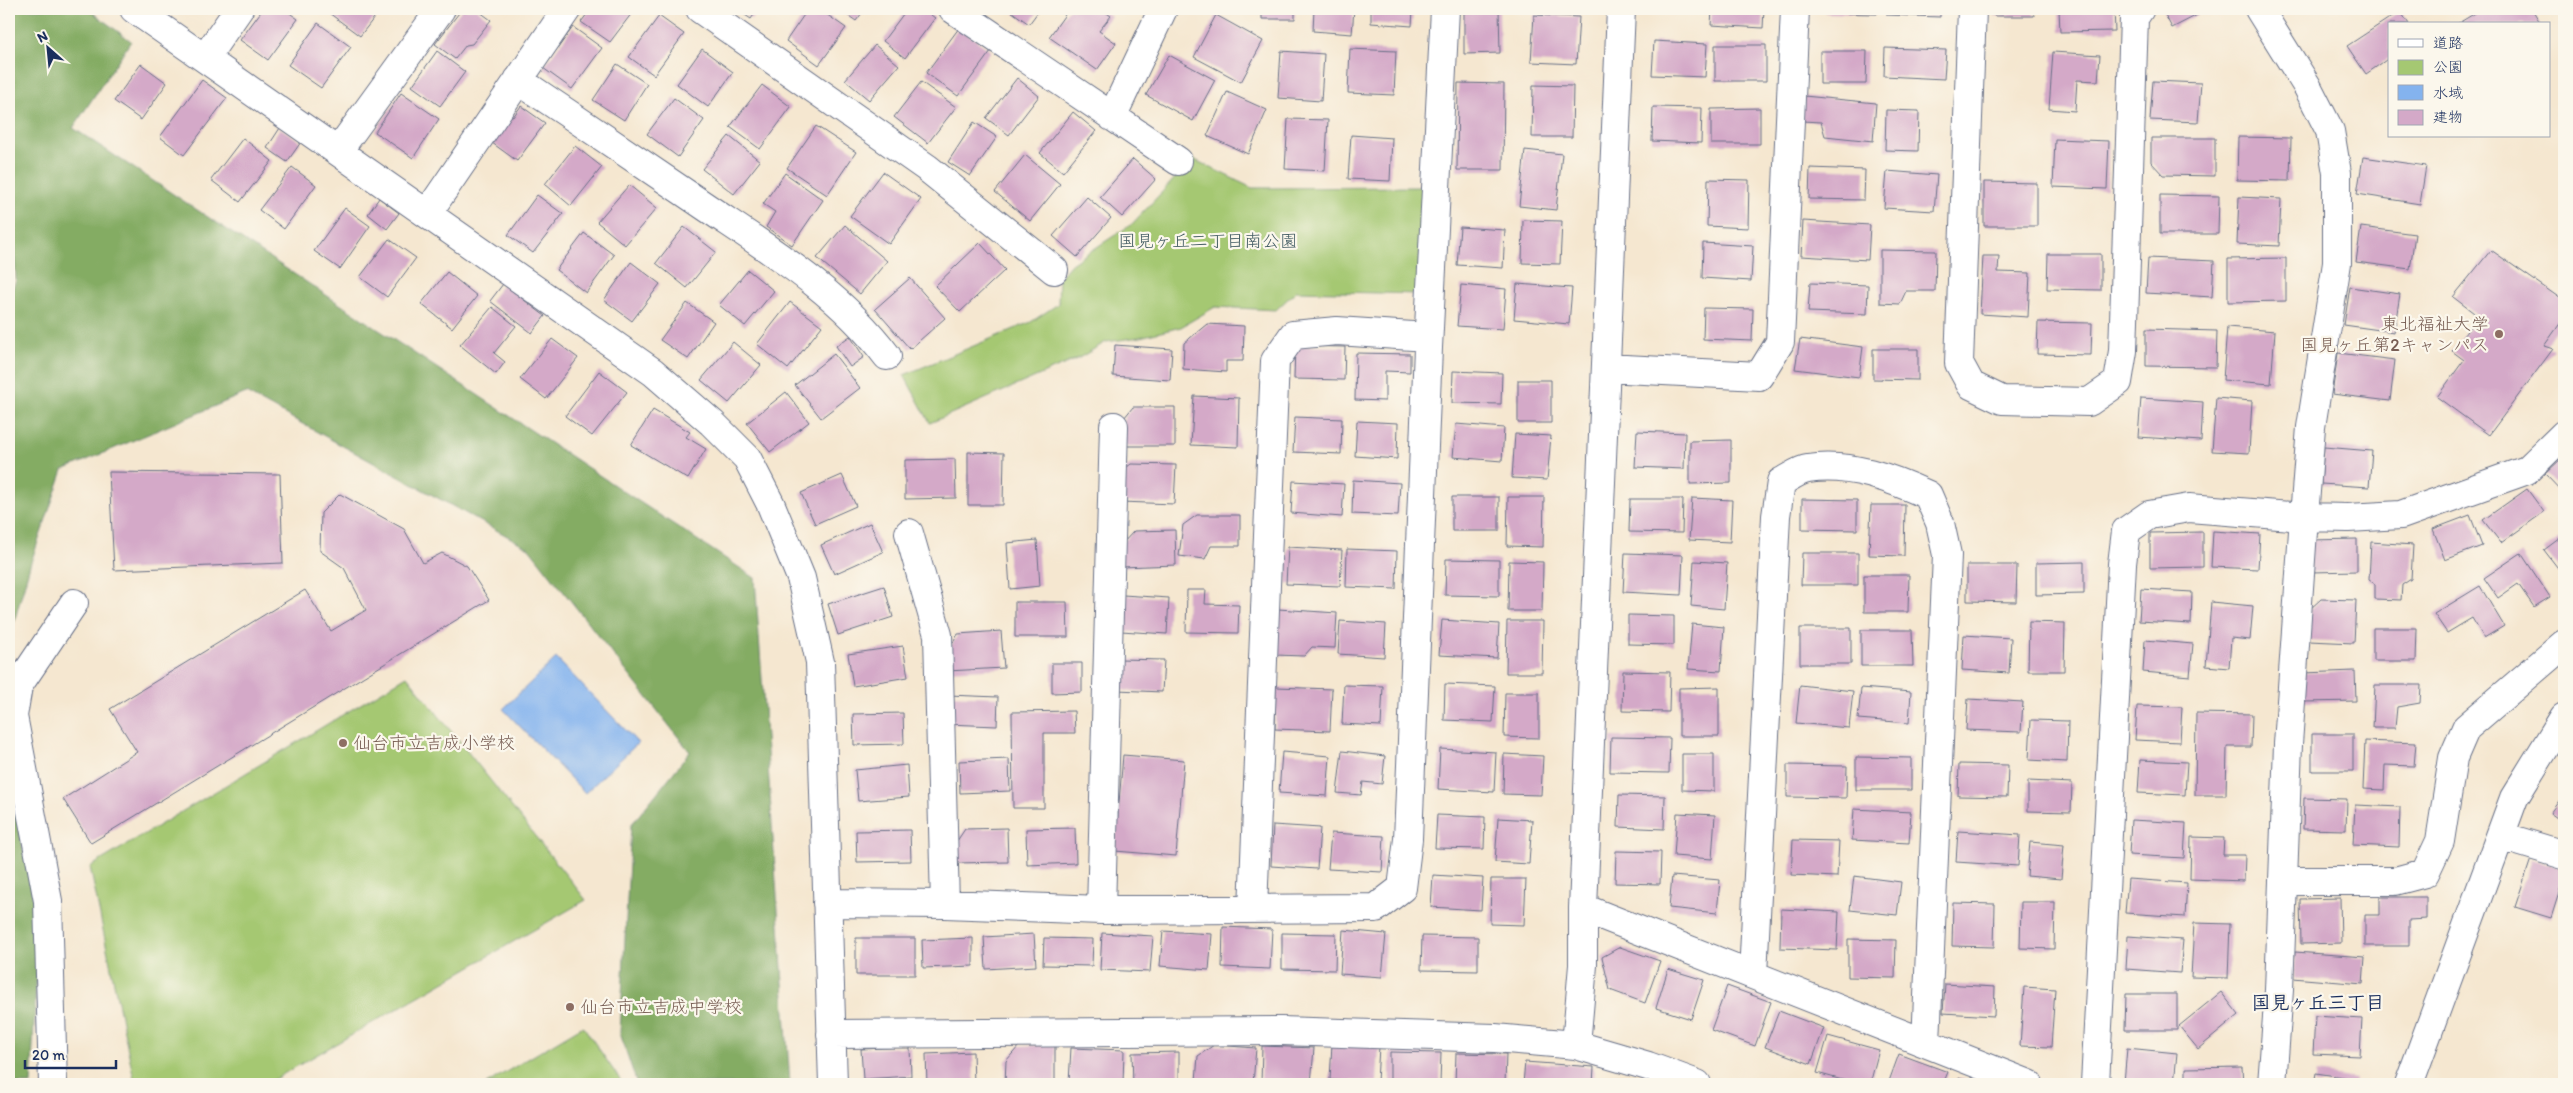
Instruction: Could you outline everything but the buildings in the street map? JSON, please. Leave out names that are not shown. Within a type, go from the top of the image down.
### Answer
[{"type":"street","points":[[134,9],[653,372],[712,423],[747,458],[771,505],[801,578],[820,662],[832,1084]]},
{"type":"street","points":[[205,58],[239,9]]},
{"type":"street","points":[[338,152],[441,9]]},
{"type":"street","points":[[427,214],[567,9]]},
{"type":"street","points":[[700,9],[927,168],[1054,270]]},
{"type":"street","points":[[953,9],[1178,161]]},
{"type":"street","points":[[1112,117],[1163,9]]},
{"type":"street","points":[[827,903],[945,904],[1101,910],[1376,908],[1402,888],[1408,839],[1428,337],[1445,9]]},
{"type":"street","points":[[1576,1045],[1583,965],[1583,908],[1621,9]]},
{"type":"street","points":[[1606,368],[1759,376],[1780,342],[1796,9]]},
{"type":"street","points":[[1972,9],[1959,363],[1971,386],[2002,400],[2089,402],[2118,382],[2123,351],[2134,18],[2140,9]]},
{"type":"street","points":[[2259,9],[2307,86],[2330,131],[2337,173],[2337,263],[2311,427],[2304,517],[2288,744],[2279,990],[2272,1084]]},
{"type":"street","points":[[518,80],[784,260],[832,297],[871,335],[886,356]]},
{"type":"street","points":[[1253,909],[1275,361],[1293,334],[1337,331],[1428,337]]},
{"type":"street","points":[[1101,910],[1114,426]]},
{"type":"street","points":[[2095,1084],[2122,564],[2126,531],[2149,514],[2189,508],[2304,517],[2348,518],[2401,515],[2527,470],[2564,434]]},
{"type":"street","points":[[1753,975],[1776,516],[1780,482],[1807,469],[1838,468],[1891,479],[1928,496],[1940,523],[1947,555],[1926,1043]]},
{"type":"street","points":[[909,533],[938,635],[945,904]]},
{"type":"street","points":[[53,1084],[48,901],[13,716],[18,686],[74,603]]},
{"type":"street","points":[[2283,881],[2396,881],[2425,873],[2440,841],[2453,758],[2466,728],[2564,644]]},
{"type":"street","points":[[2409,1084],[2514,798],[2564,717]]},
{"type":"street","points":[[2501,836],[2564,855]]},
{"type":"street","points":[[1583,908],[2029,1084]]},
{"type":"street","points":[[831,1034],[1281,1031],[1495,1038],[1576,1045],[1648,1066],[1697,1084]]},
{"type":"green space","points":[[9,9],[88,9],[131,41],[73,128],[755,578],[790,1084],[637,1084],[620,1033],[631,825],[690,752],[529,548],[246,393],[63,470],[30,565],[9,640],[9,297],[16,280],[9,171]]},
{"type":"green space","name":"国見ヶ丘二丁目南公園","points":[[1193,159],[1252,188],[1424,187],[1419,294],[1296,291],[1276,310],[1215,307],[1181,327],[1140,337],[1106,342],[1079,358],[930,423],[904,375],[1031,322],[1058,304],[1059,278],[1071,264],[1132,224]]},
{"type":"green space","points":[[407,676],[586,900],[266,1084],[135,1084],[90,867]]},
{"type":"green space","points":[[9,780],[39,926],[31,1084],[9,1084]]},
{"type":"green space","points":[[583,1026],[623,1084],[486,1084]]},
{"type":"water","points":[[556,658],[638,743],[585,793],[503,709]]},
{"type":"place","name":"東北福祉大学 国見ヶ丘第2キャンパス","points":[[2499,334]]},
{"type":"place","name":"仙台市立吉成小学校","points":[[343,743]]},
{"type":"place","name":"仙台市立吉成中学校","points":[[570,1007]]},
{"type":"district","name":"国見ヶ丘三丁目","points":[[2318,1002]]}]
